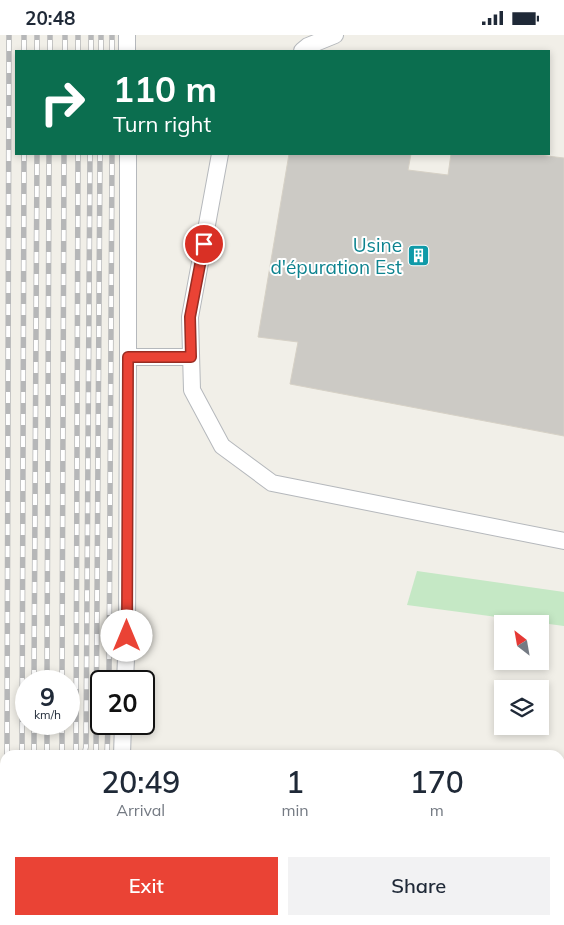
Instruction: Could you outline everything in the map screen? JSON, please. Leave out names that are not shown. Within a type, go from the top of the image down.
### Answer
[{"type":"lane","points":[[127,35],[128,50]]},
{"type":"lane","points":[[304,50],[335,35]]},
{"type":"lane","points":[[125,670],[128,155]]},
{"type":"lane","points":[[220,155],[190,317],[192,390],[222,446],[272,483],[564,541]]},
{"type":"lane","points":[[128,357],[191,357]]},
{"type":"lane","points":[[122,750],[123,735]]},
{"type":"green space","points":[[417,571],[564,592],[564,626],[549,624],[549,615],[494,615],[494,617],[407,605]]},
{"type":"building","name":"Usine d'épuration Est","points":[[289,155],[411,155],[408,170],[448,175],[451,155],[539,155],[564,158],[564,436],[290,384],[298,342],[258,337]]},
{"type":"railway","points":[[7,750],[9,35]]},
{"type":"railway","points":[[24,35],[24,50]]},
{"type":"railway","points":[[37,35],[37,50]]},
{"type":"railway","points":[[50,35],[50,50]]},
{"type":"railway","points":[[65,35],[65,50]]},
{"type":"railway","points":[[78,35],[78,50]]},
{"type":"railway","points":[[91,35],[91,50]]},
{"type":"railway","points":[[101,35],[101,50]]},
{"type":"railway","points":[[112,35],[112,50]]},
{"type":"railway","points":[[22,750],[24,155]]},
{"type":"railway","points":[[34,670],[37,155]]},
{"type":"railway","points":[[47,670],[49,155]]},
{"type":"railway","points":[[62,670],[64,155]]},
{"type":"railway","points":[[76,750],[78,155]]},
{"type":"railway","points":[[85,750],[90,155]]},
{"type":"railway","points":[[96,750],[100,155]]},
{"type":"railway","points":[[109,670],[112,155]]},
{"type":"railway","points":[[34,735],[34,750]]},
{"type":"railway","points":[[47,735],[47,750]]},
{"type":"railway","points":[[62,735],[62,750]]},
{"type":"railway","points":[[107,750],[108,735]]},
{"type":"place","name":"Usine d'épuration Est","points":[[418,256]]},
{"type":"route","points":[[127,636],[128,357],[191,357],[190,317],[204,244]]}]
